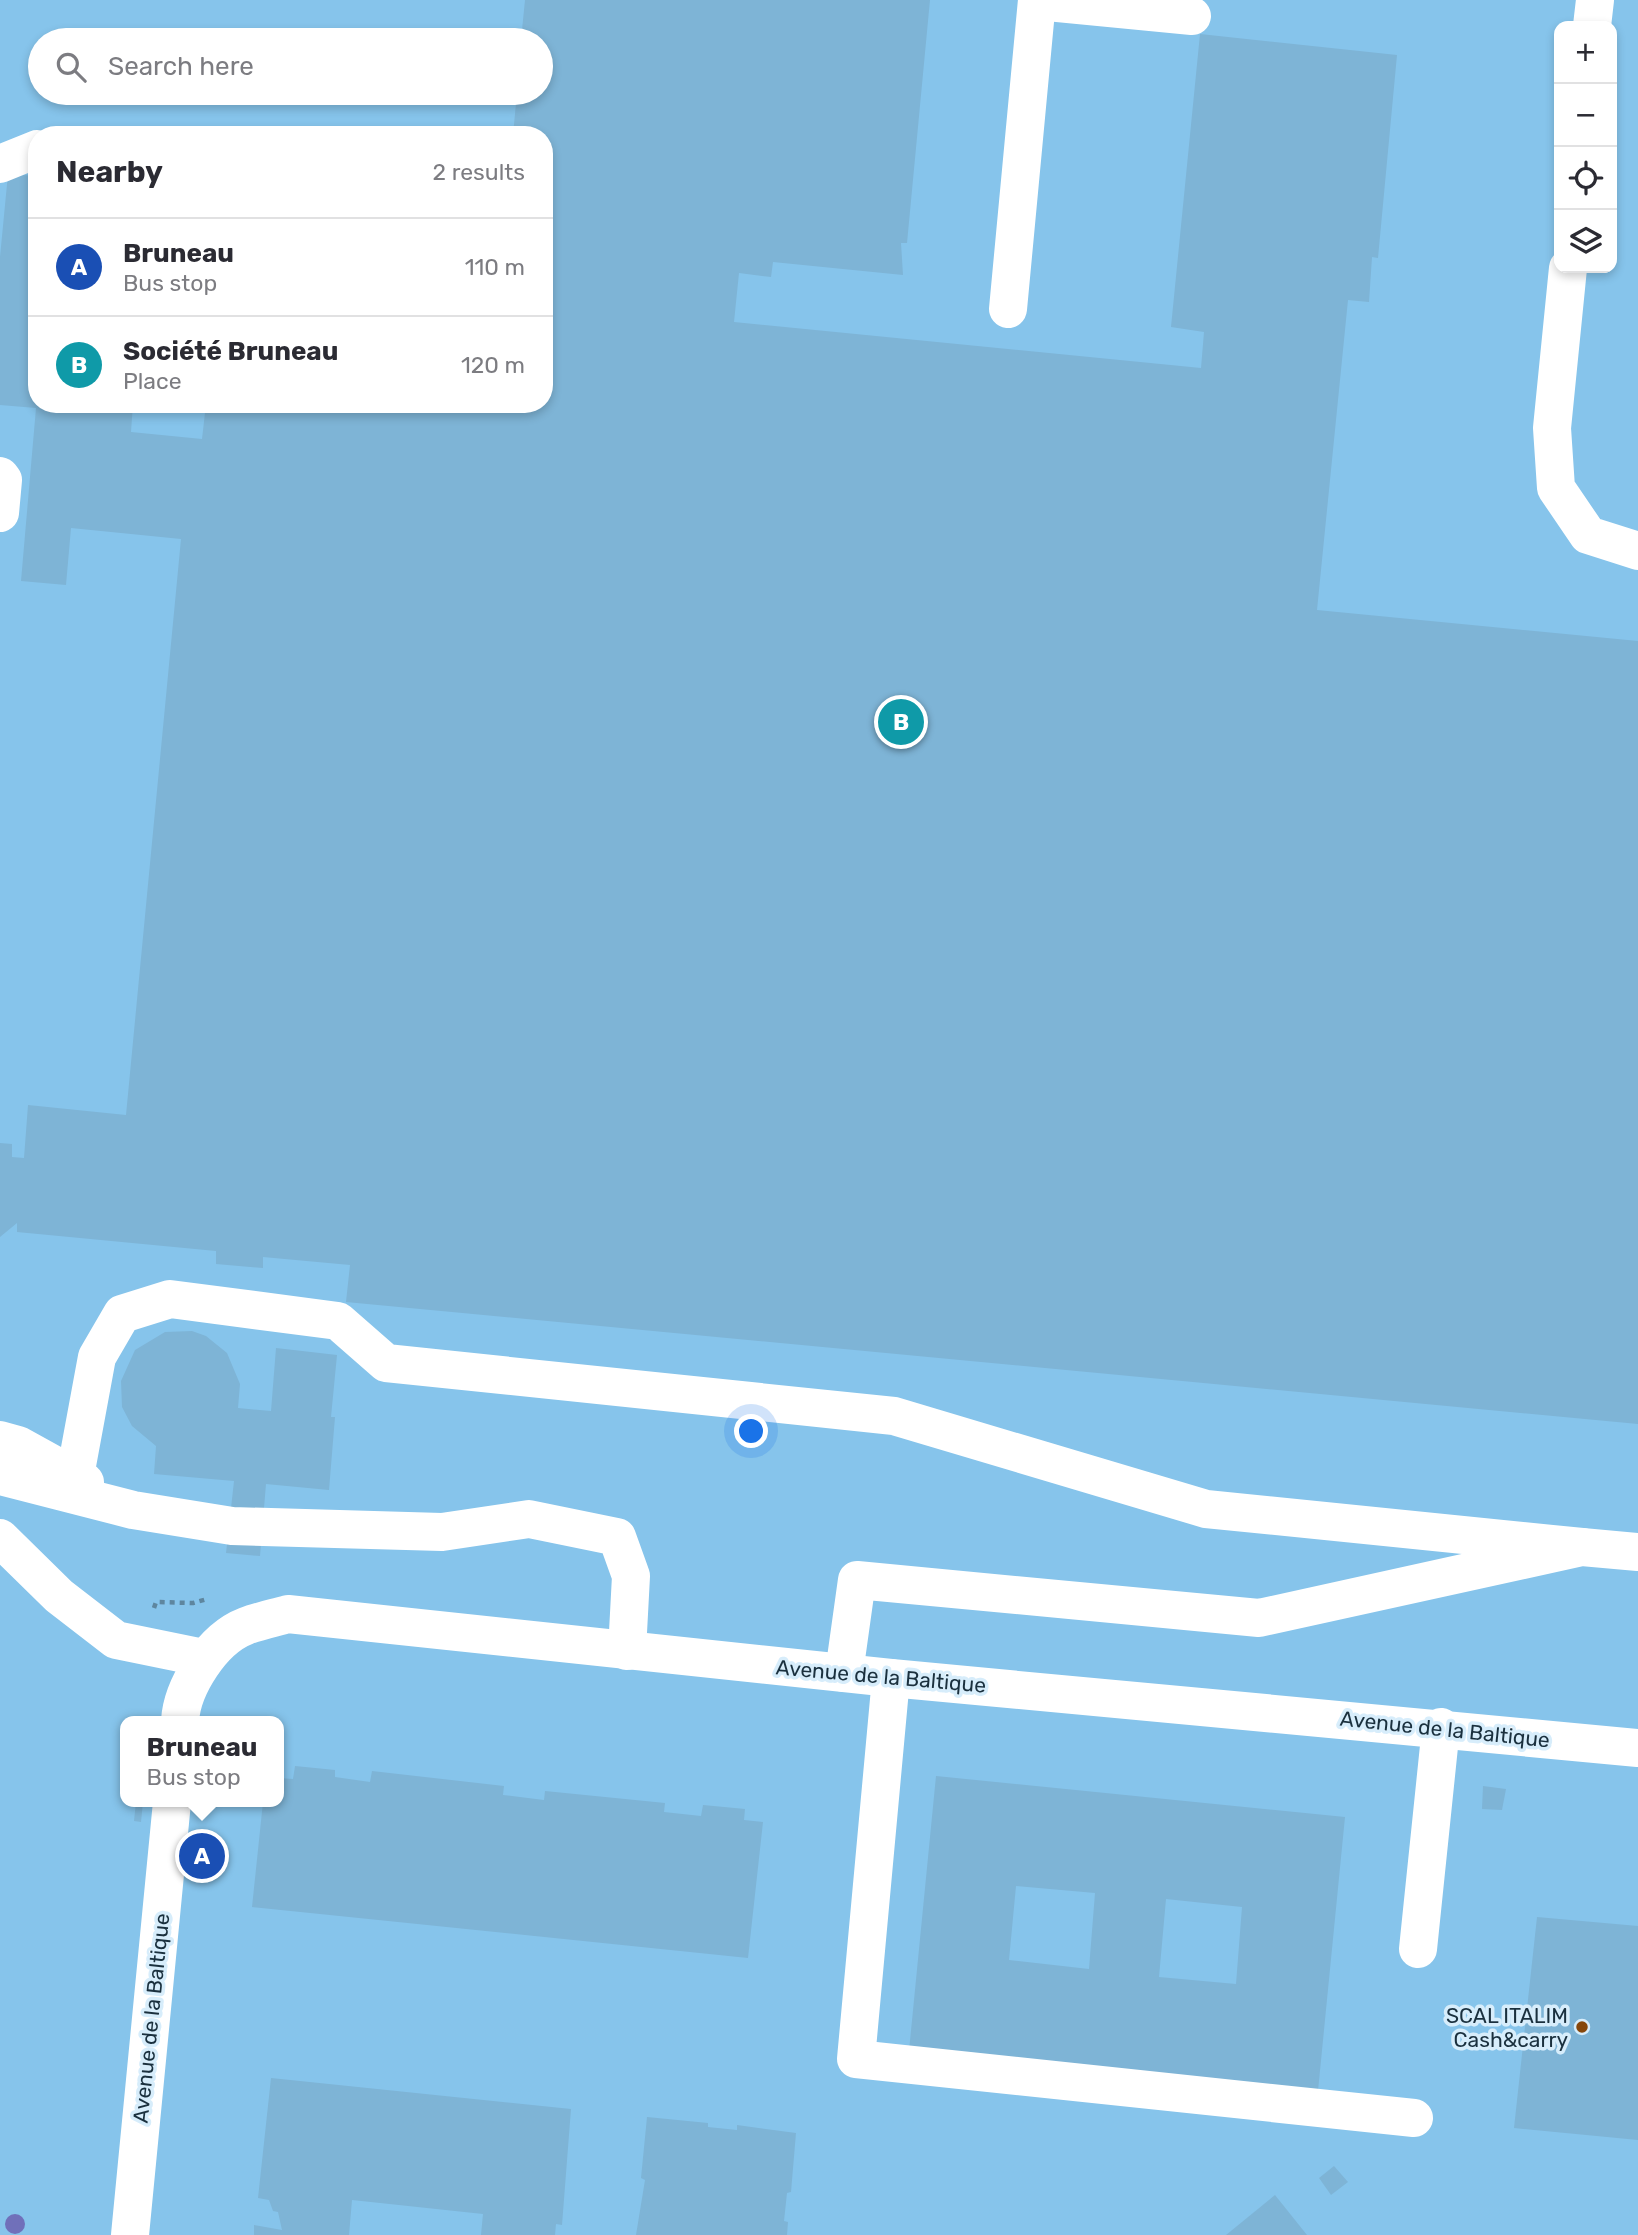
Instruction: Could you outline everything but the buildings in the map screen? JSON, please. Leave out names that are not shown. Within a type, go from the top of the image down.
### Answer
[{"type":"street","points":[[1593,21],[1595,0]]},
{"type":"street","points":[[1008,309],[1037,1],[1192,16]]},
{"type":"street","points":[[0,164],[28,153]]},
{"type":"street","points":[[1568,273],[1552,428],[1556,488],[1588,535],[1638,551]]},
{"type":"street","points":[[0,476],[3,480],[0,513]]},
{"type":"street","points":[[75,1476],[97,1357],[122,1314],[170,1299],[338,1321],[386,1363],[894,1416],[1206,1509],[1638,1552]]},
{"type":"street","points":[[0,1440],[18,1444],[133,1510]]},
{"type":"street","points":[[0,1476],[133,1510],[232,1526],[442,1532],[528,1519],[617,1537],[631,1576],[627,1651]]},
{"type":"street","points":[[0,1538],[59,1596],[116,1640],[204,1658]]},
{"type":"street","points":[[844,1673],[857,1580],[1259,1618],[1582,1547]]},
{"type":"street","name":"Avenue de la Baltique","points":[[180,1716],[181,1705],[204,1658],[243,1627],[288,1614],[891,1678],[1441,1727],[1638,1748]]},
{"type":"street","points":[[891,1678],[856,2059],[1414,2118]]},
{"type":"street","points":[[1418,1949],[1441,1727]]},
{"type":"street","name":"Avenue de la Baltique","points":[[130,2235],[172,1807]]},
{"type":"shaded area","points":[[0,0],[1638,0],[1638,2235],[0,2235]]},
{"type":"place","name":"Société Bruneau","points":[[901,722]]},
{"type":"place","name":"Bruneau","points":[[202,1856]]},
{"type":"place","name":"SCAL ITALIM Cash&carry","points":[[1582,2027]]}]
